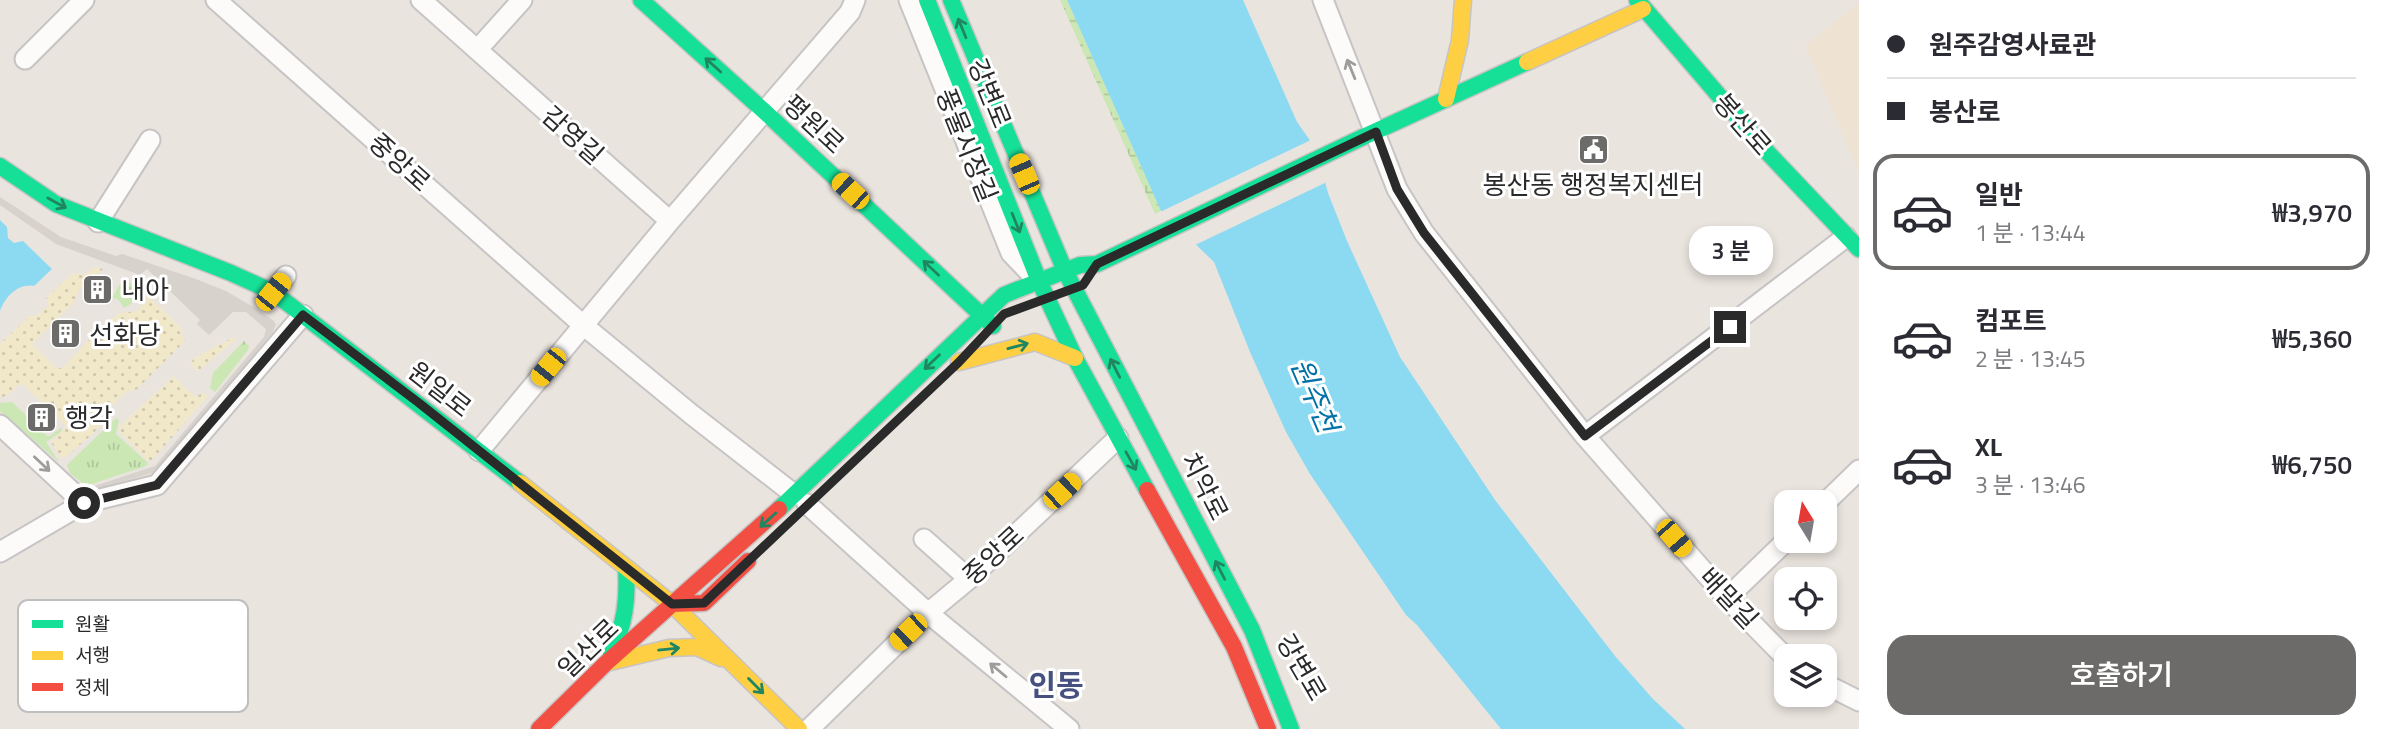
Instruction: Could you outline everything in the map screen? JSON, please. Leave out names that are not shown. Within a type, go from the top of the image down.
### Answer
[{"type":"street","points":[[25,59],[84,0]]},
{"type":"street","name":"중앙로","points":[[216,0],[583,325],[801,500],[928,612],[1069,729]]},
{"type":"street","name":"감영길","points":[[421,0],[670,221]]},
{"type":"street","points":[[477,50],[522,0]]},
{"type":"street","name":"평원로","points":[[641,0],[993,318]]},
{"type":"street","points":[[479,451],[670,221],[850,12],[855,0]]},
{"type":"street","name":"풍물시장길","points":[[908,0],[1011,253],[1041,294]]},
{"type":"street","name":"강변로","points":[[927,0],[1041,294]]},
{"type":"street","name":"강변로","points":[[951,0],[1065,271]]},
{"type":"street","name":"배말길","points":[[1323,0],[1369,135],[1424,233],[1585,436],[1727,598],[1774,646]]},
{"type":"street","points":[[1446,99],[1460,40],[1463,0]]},
{"type":"street","points":[[1041,294],[1065,271],[1080,265],[1097,264],[1640,4]]},
{"type":"street","name":"봉산로","points":[[1585,436],[1853,243],[1769,154],[1640,4]]},
{"type":"street","points":[[98,222],[150,140]]},
{"type":"street","name":"원일로","points":[[0,166],[56,204],[273,292],[672,604],[799,729]]},
{"type":"street","points":[[1075,358],[1035,342],[954,366],[993,318],[1004,295],[1041,294],[1083,285],[1097,264]]},
{"type":"street","name":"치악로","points":[[1065,271],[1252,630]]},
{"type":"street","points":[[273,292],[286,276]]},
{"type":"street","name":"치악로","points":[[1041,294],[1234,647],[1268,729]]},
{"type":"street","points":[[0,552],[84,503],[157,485],[303,315]]},
{"type":"street","points":[[788,522],[801,500],[993,318]]},
{"type":"street","points":[[0,425],[84,503]]},
{"type":"street","name":"중앙로","points":[[928,612],[969,579],[1118,438]]},
{"type":"street","points":[[1838,490],[1859,470]]},
{"type":"street","points":[[801,500],[827,485]]},
{"type":"street","name":"일산로","points":[[539,729],[605,664],[672,604],[801,500]]},
{"type":"street","points":[[924,539],[969,579]]},
{"type":"street","points":[[672,604],[704,603],[760,549]]},
{"type":"street","points":[[1727,598],[1774,553]]},
{"type":"street","points":[[605,664],[623,631],[629,599],[626,568]]},
{"type":"street","points":[[809,729],[928,612]]},
{"type":"street","name":"강변로","points":[[1252,630],[1298,724]]},
{"type":"street","points":[[605,664],[640,653],[697,647],[732,662]]},
{"type":"street","name":"강변로","points":[[1234,647],[1285,729]]},
{"type":"street","points":[[1837,690],[1859,701]]},
{"type":"shaded area","points":[[1859,2],[1859,172],[1805,46]]},
{"type":"shaded area","points":[[0,197],[61,237],[196,279],[226,291],[274,321],[276,325],[272,333],[155,472],[81,494],[0,421],[0,413],[85,489],[155,466],[264,337],[266,329],[246,312],[233,312],[209,335],[197,324],[200,320],[147,269],[140,275],[56,244],[0,205]]},
{"type":"green space","points":[[1060,0],[1067,0],[1161,211],[1155,214]]},
{"type":"green space","points":[[126,278],[138,290],[131,304],[124,308],[118,299],[112,298],[122,280]]},
{"type":"green space","points":[[244,341],[249,346],[248,350],[215,392],[210,388],[213,373]]},
{"type":"green space","points":[[12,402],[47,436],[62,427],[61,432],[46,442],[59,462],[0,411],[0,403]]},
{"type":"green space","points":[[116,418],[119,420],[116,434],[148,463],[146,466],[86,486],[70,473],[67,465]]},
{"type":"sand","points":[[95,267],[103,269],[78,291],[75,301],[32,344],[57,369],[64,367],[104,323],[108,323],[119,313],[138,311],[145,301],[144,292],[182,329],[181,335],[185,341],[135,391],[129,390],[111,406],[105,420],[93,433],[67,456],[61,458],[51,442],[67,427],[23,384],[0,397],[0,344],[29,316],[36,316],[49,305],[46,298],[73,273],[84,275]]},
{"type":"sand","points":[[236,336],[236,339],[198,371],[190,365],[194,358]]},
{"type":"sand","points":[[174,376],[197,397],[202,392],[208,396],[152,460],[148,461],[119,432],[119,427]]},
{"type":"water","name":"원주천","points":[[1067,0],[1243,0],[1297,122],[1309,139],[1347,241],[1400,357],[1495,500],[1615,656],[1653,699],[1685,729],[1501,729],[1406,615],[1310,474],[1286,432],[1214,262],[1161,211]]},
{"type":"water","points":[[0,220],[7,227],[8,238],[14,243],[23,241],[52,269],[34,286],[13,292],[0,311]]},
{"type":"pier","points":[[1313,139],[1329,181],[1193,246],[1158,213]]},
{"type":"traffic: fast","points":[[641,0],[764,111],[993,326]]},
{"type":"traffic: fast","points":[[927,0],[1039,281],[1075,358],[1147,490]]},
{"type":"traffic: fast","points":[[951,0],[1065,271],[1252,630],[1291,729]]},
{"type":"traffic: fast","points":[[1637,0],[1769,154],[1859,249]]},
{"type":"traffic: fast","points":[[779,509],[1004,295],[1080,265],[1097,264],[1527,62]]},
{"type":"traffic: fast","points":[[0,166],[56,204],[273,292],[520,483]]},
{"type":"traffic: fast","points":[[611,653],[620,632],[624,612],[626,568]]},
{"type":"traffic: slow","points":[[1446,99],[1460,40],[1463,0]]},
{"type":"traffic: slow","points":[[1527,62],[1643,9]]},
{"type":"traffic: slow","points":[[959,362],[1035,342],[1075,358]]},
{"type":"traffic: slow","points":[[520,483],[672,604],[799,729]]},
{"type":"traffic: slow","points":[[610,662],[669,648],[697,647],[721,658]]},
{"type":"traffic: jam","points":[[1147,490],[1234,647],[1268,729]]},
{"type":"traffic: jam","points":[[539,729],[605,664],[779,509]]},
{"type":"traffic: jam","points":[[672,604],[704,603],[748,561]]},
{"type":"place","name":"봉산동 행정복지센터","points":[[1593,149]]},
{"type":"place","name":"내아","points":[[98,289]]},
{"type":"place","name":"선화당","points":[[66,334]]},
{"type":"place","name":"행각","points":[[42,417]]},
{"type":"district","name":"인동","points":[[1056,685]]},
{"type":"route","points":[[84,503],[157,485],[303,315],[419,403],[672,604],[704,603],[959,362],[1004,314],[1083,285],[1097,264],[1376,132],[1397,189],[1424,233],[1585,436],[1730,327]]}]
